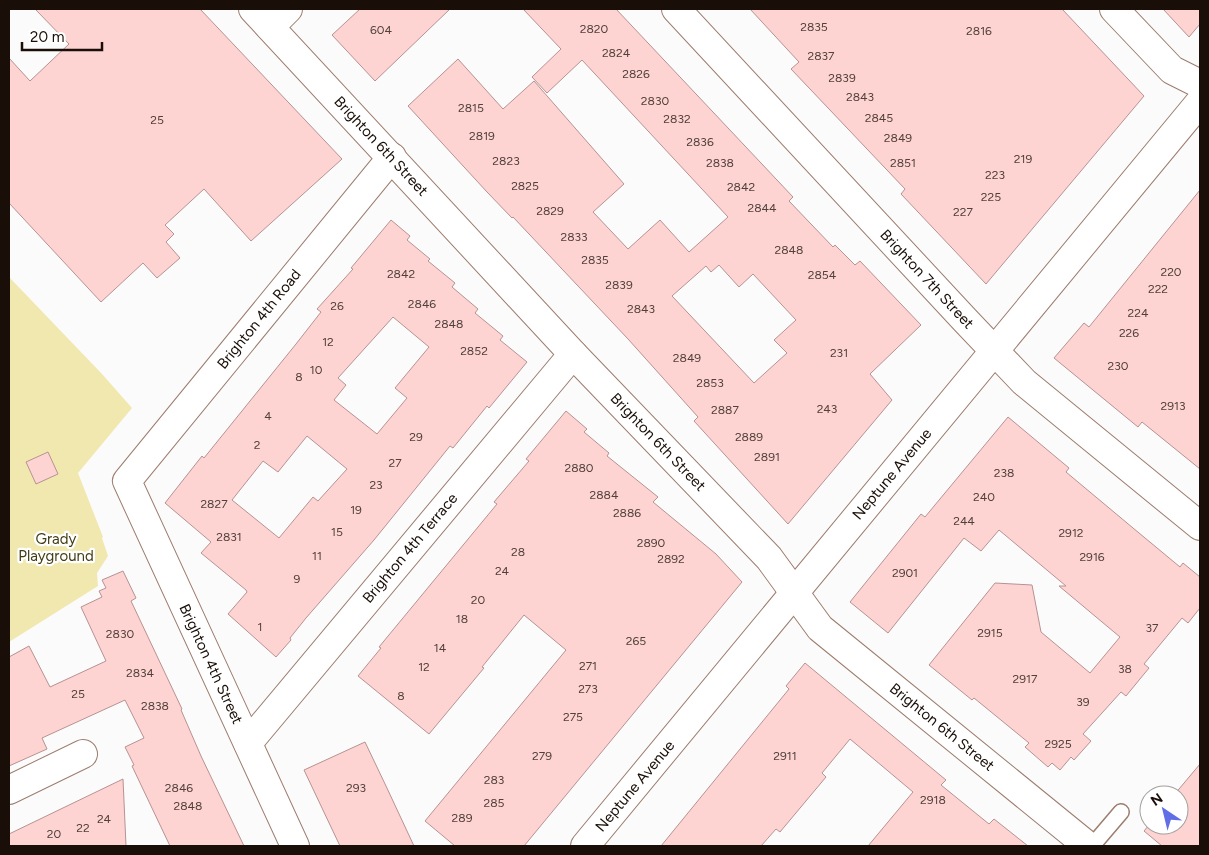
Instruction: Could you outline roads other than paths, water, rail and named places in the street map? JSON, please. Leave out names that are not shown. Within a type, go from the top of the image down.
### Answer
[{"type":"street","name":"Brighton 7th Street","points":[[676,9],[1024,382],[1200,526]]},
{"type":"street","points":[[1114,9],[1172,70],[1200,84]]},
{"type":"street","name":"Brighton 6th Street","points":[[270,15],[392,157],[573,354],[769,558],[820,628],[1088,846]]},
{"type":"street","name":"Neptune Avenue","points":[[585,846],[1200,102]]},
{"type":"street","name":"Brighton 4th Road","points":[[126,481],[392,157]]},
{"type":"street","name":"Brighton 4th Terrace","points":[[248,743],[573,354]]},
{"type":"street","name":"Brighton 4th Street","points":[[126,481],[295,846]]},
{"type":"street","points":[[9,790],[83,754]]},
{"type":"lane","points":[[1092,846],[1121,812]]},
{"type":"park label","name":"Grady Playground","points":[[56,548]]}]
